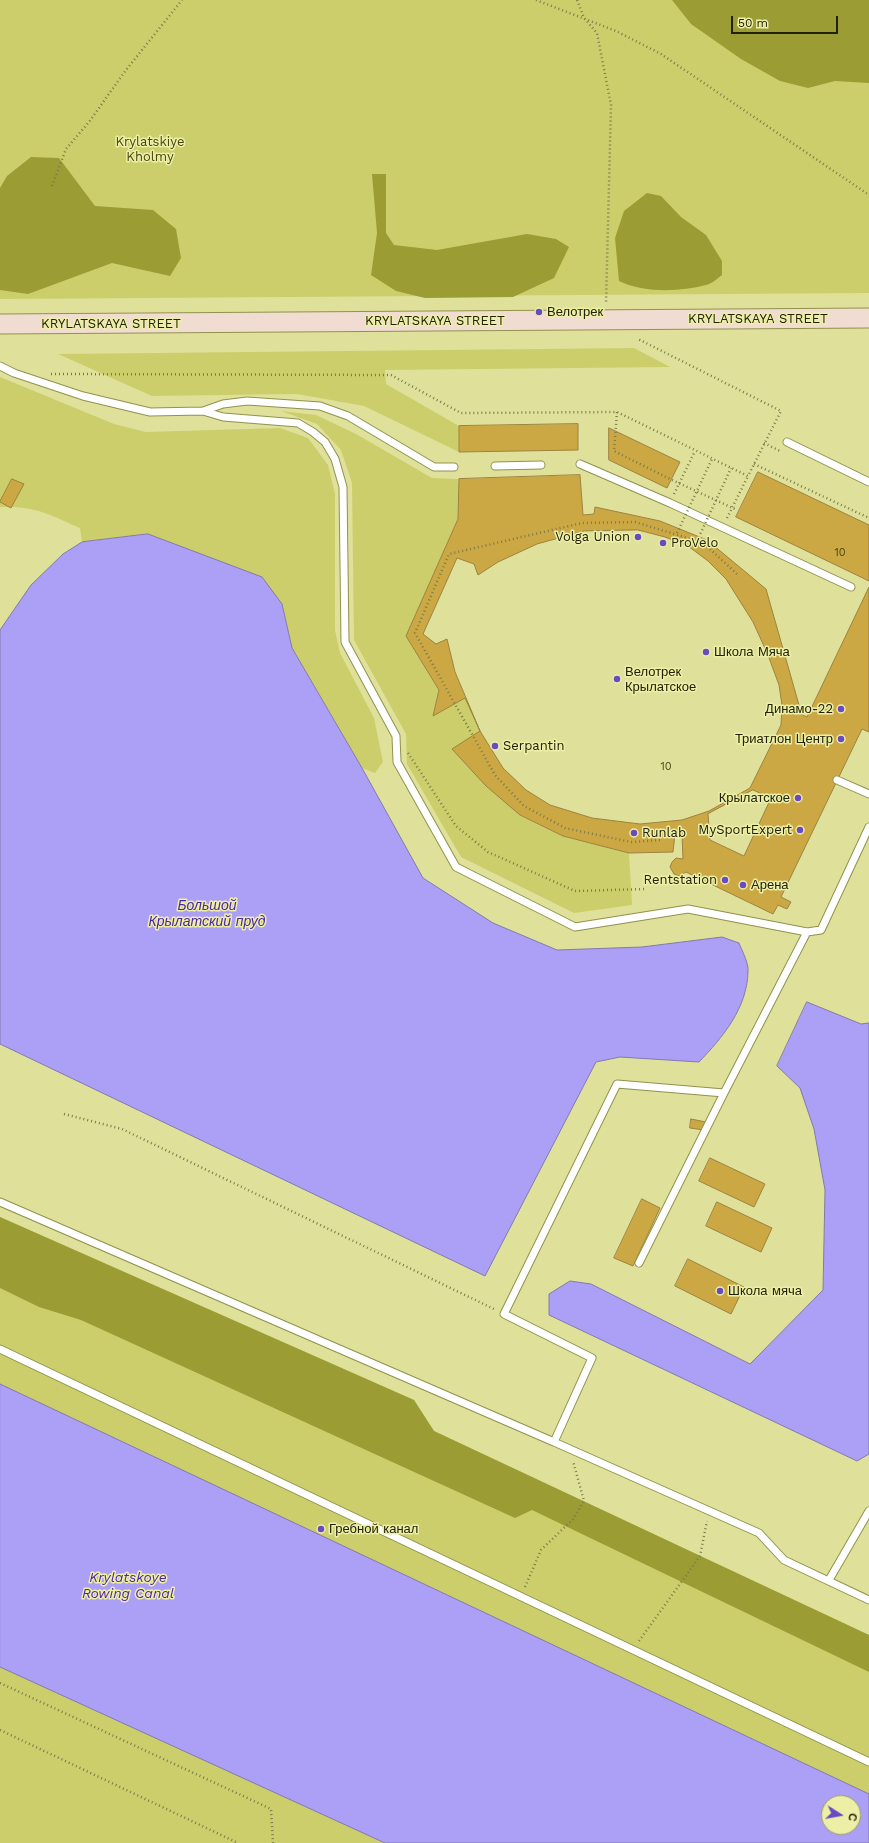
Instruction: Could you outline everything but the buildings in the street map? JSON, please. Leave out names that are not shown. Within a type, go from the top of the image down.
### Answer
[{"type":"main road","name":"KRYLATSKAYA STREET","points":[[0,324],[869,318]]},
{"type":"lane","points":[[0,366],[14,373],[83,396],[150,412],[203,411],[223,417],[298,423],[313,432],[325,442],[335,459],[343,487],[345,642],[396,736],[397,762],[456,867],[575,927],[688,909],[807,932],[821,930],[869,827]]},
{"type":"lane","points":[[203,411],[223,404],[247,401],[320,406],[348,416],[434,467],[454,466]]},
{"type":"lane","points":[[787,442],[869,482]]},
{"type":"lane","points":[[580,464],[670,503],[851,587]]},
{"type":"lane","points":[[495,466],[541,465]]},
{"type":"lane","points":[[837,780],[869,794]]},
{"type":"lane","points":[[639,1262],[807,932]]},
{"type":"lane","points":[[554,1442],[592,1358],[504,1314],[617,1084],[724,1093]]},
{"type":"lane","points":[[0,1202],[554,1442],[759,1533],[784,1560],[869,1600]]},
{"type":"lane","points":[[0,1349],[869,1762]]},
{"type":"lane","points":[[829,1580],[869,1512]]},
{"type":"path","points":[[52,186],[66,149],[89,122],[126,70],[182,0]]},
{"type":"path","points":[[536,0],[616,31],[661,54],[869,195]]},
{"type":"path","points":[[577,0],[584,18],[597,32],[610,105],[606,307]]},
{"type":"path","points":[[638,339],[780,411],[722,527]]},
{"type":"path","points":[[46,374],[391,375],[461,413],[617,412],[748,476]]},
{"type":"path","points":[[617,412],[614,451],[734,509]]},
{"type":"path","points":[[670,503],[695,451]]},
{"type":"path","points":[[677,533],[712,459]]},
{"type":"path","points":[[754,464],[869,518]]},
{"type":"path","points":[[697,541],[731,468]]},
{"type":"path","points":[[660,840],[631,842],[565,828],[524,806],[495,775],[415,633],[449,554],[582,523],[635,522],[677,533],[697,541],[712,550],[737,574]]},
{"type":"path","points":[[396,736],[456,826],[488,852],[575,891],[646,889]]},
{"type":"path","points":[[64,1114],[122,1129],[504,1314]]},
{"type":"path","points":[[520,1596],[541,1550],[573,1518],[584,1502],[569,1449]]},
{"type":"path","points":[[633,1650],[700,1556],[710,1511]]},
{"type":"path","points":[[0,1683],[271,1809],[273,1843]]},
{"type":"path","points":[[0,1730],[238,1843]]},
{"type":"green space","name":"Krylatskiye Kholmy","points":[[0,0],[869,0],[869,293],[0,299]]},
{"type":"green space","points":[[634,348],[670,367],[385,370],[386,384],[459,426],[459,452],[364,406],[297,394],[152,396],[58,354]]},
{"type":"green space","points":[[0,377],[114,424],[146,432],[280,428],[308,438],[328,465],[335,494],[335,630],[340,653],[374,718],[383,762],[375,773],[362,768],[292,648],[282,604],[148,534],[82,542],[80,528],[59,519],[33,510],[0,507]]},
{"type":"green space","points":[[281,411],[316,415],[356,434],[432,478],[459,479],[458,519],[406,636],[439,690],[433,716],[465,698],[520,815],[563,836],[629,853],[632,905],[574,913],[461,857],[407,764],[406,734],[354,640],[352,483],[341,450],[317,424]]},
{"type":"green space","name":"Гребной канал","points":[[0,1217],[414,1400],[434,1431],[869,1635],[869,1843],[0,1843]]},
{"type":"shaded area","points":[[672,0],[869,0],[869,83],[835,81],[808,88],[780,81],[741,59],[691,24]]},
{"type":"shaded area","points":[[31,157],[59,158],[95,206],[153,210],[176,229],[181,258],[170,276],[112,263],[28,294],[0,290],[0,188],[7,176]]},
{"type":"shaded area","points":[[372,174],[386,174],[386,233],[394,245],[437,250],[527,234],[556,239],[569,247],[554,278],[513,297],[425,298],[396,291],[371,275],[377,233]]},
{"type":"shaded area","points":[[647,193],[661,196],[681,217],[706,235],[722,261],[722,275],[708,284],[673,290],[639,288],[619,281],[615,238],[624,211]]},
{"type":"shaded area","points":[[0,1217],[414,1400],[434,1431],[869,1635],[869,1672],[532,1510],[515,1518],[81,1320],[39,1307],[0,1288]]},
{"type":"water","name":"Большой Крылатский пруд","points":[[148,534],[262,577],[282,604],[292,648],[362,768],[423,878],[493,923],[557,950],[642,947],[722,937],[739,943],[747,965],[747,985],[738,1010],[725,1032],[699,1062],[620,1057],[596,1062],[485,1276],[0,1044],[0,630],[31,585],[63,554],[82,542]]},
{"type":"water","points":[[807,1002],[861,1024],[869,1023],[869,1454],[857,1461],[549,1315],[549,1294],[570,1281],[591,1284],[750,1364],[823,1290],[825,1190],[814,1129],[800,1088],[777,1066]]},
{"type":"water","name":"Krylatskoye Rowing Canal","points":[[0,1384],[869,1794],[869,1843],[385,1843],[0,1667]]},
{"type":"place","name":"Велотрек","points":[[539,312]]},
{"type":"place","name":"Volga Union","points":[[638,537]]},
{"type":"place","name":"ProVelo","points":[[663,543]]},
{"type":"place","name":"Школа Мяча","points":[[706,652]]},
{"type":"place","name":"Велотрек Крылатское","points":[[617,679]]},
{"type":"place","name":"Динамо-22","points":[[841,709]]},
{"type":"place","name":"Триатлон Центр","points":[[841,739]]},
{"type":"place","name":"Serpantin","points":[[495,746]]},
{"type":"place","name":"Крылатское","points":[[798,798]]},
{"type":"place","name":"MySportExpert","points":[[800,830]]},
{"type":"place","name":"Runlab","points":[[634,833]]},
{"type":"place","name":"Rentstation","points":[[725,880]]},
{"type":"place","name":"Арена","points":[[743,885]]},
{"type":"place","name":"Школа мяча","points":[[720,1291]]},
{"type":"place","name":"Гребной канал","points":[[321,1529]]}]
